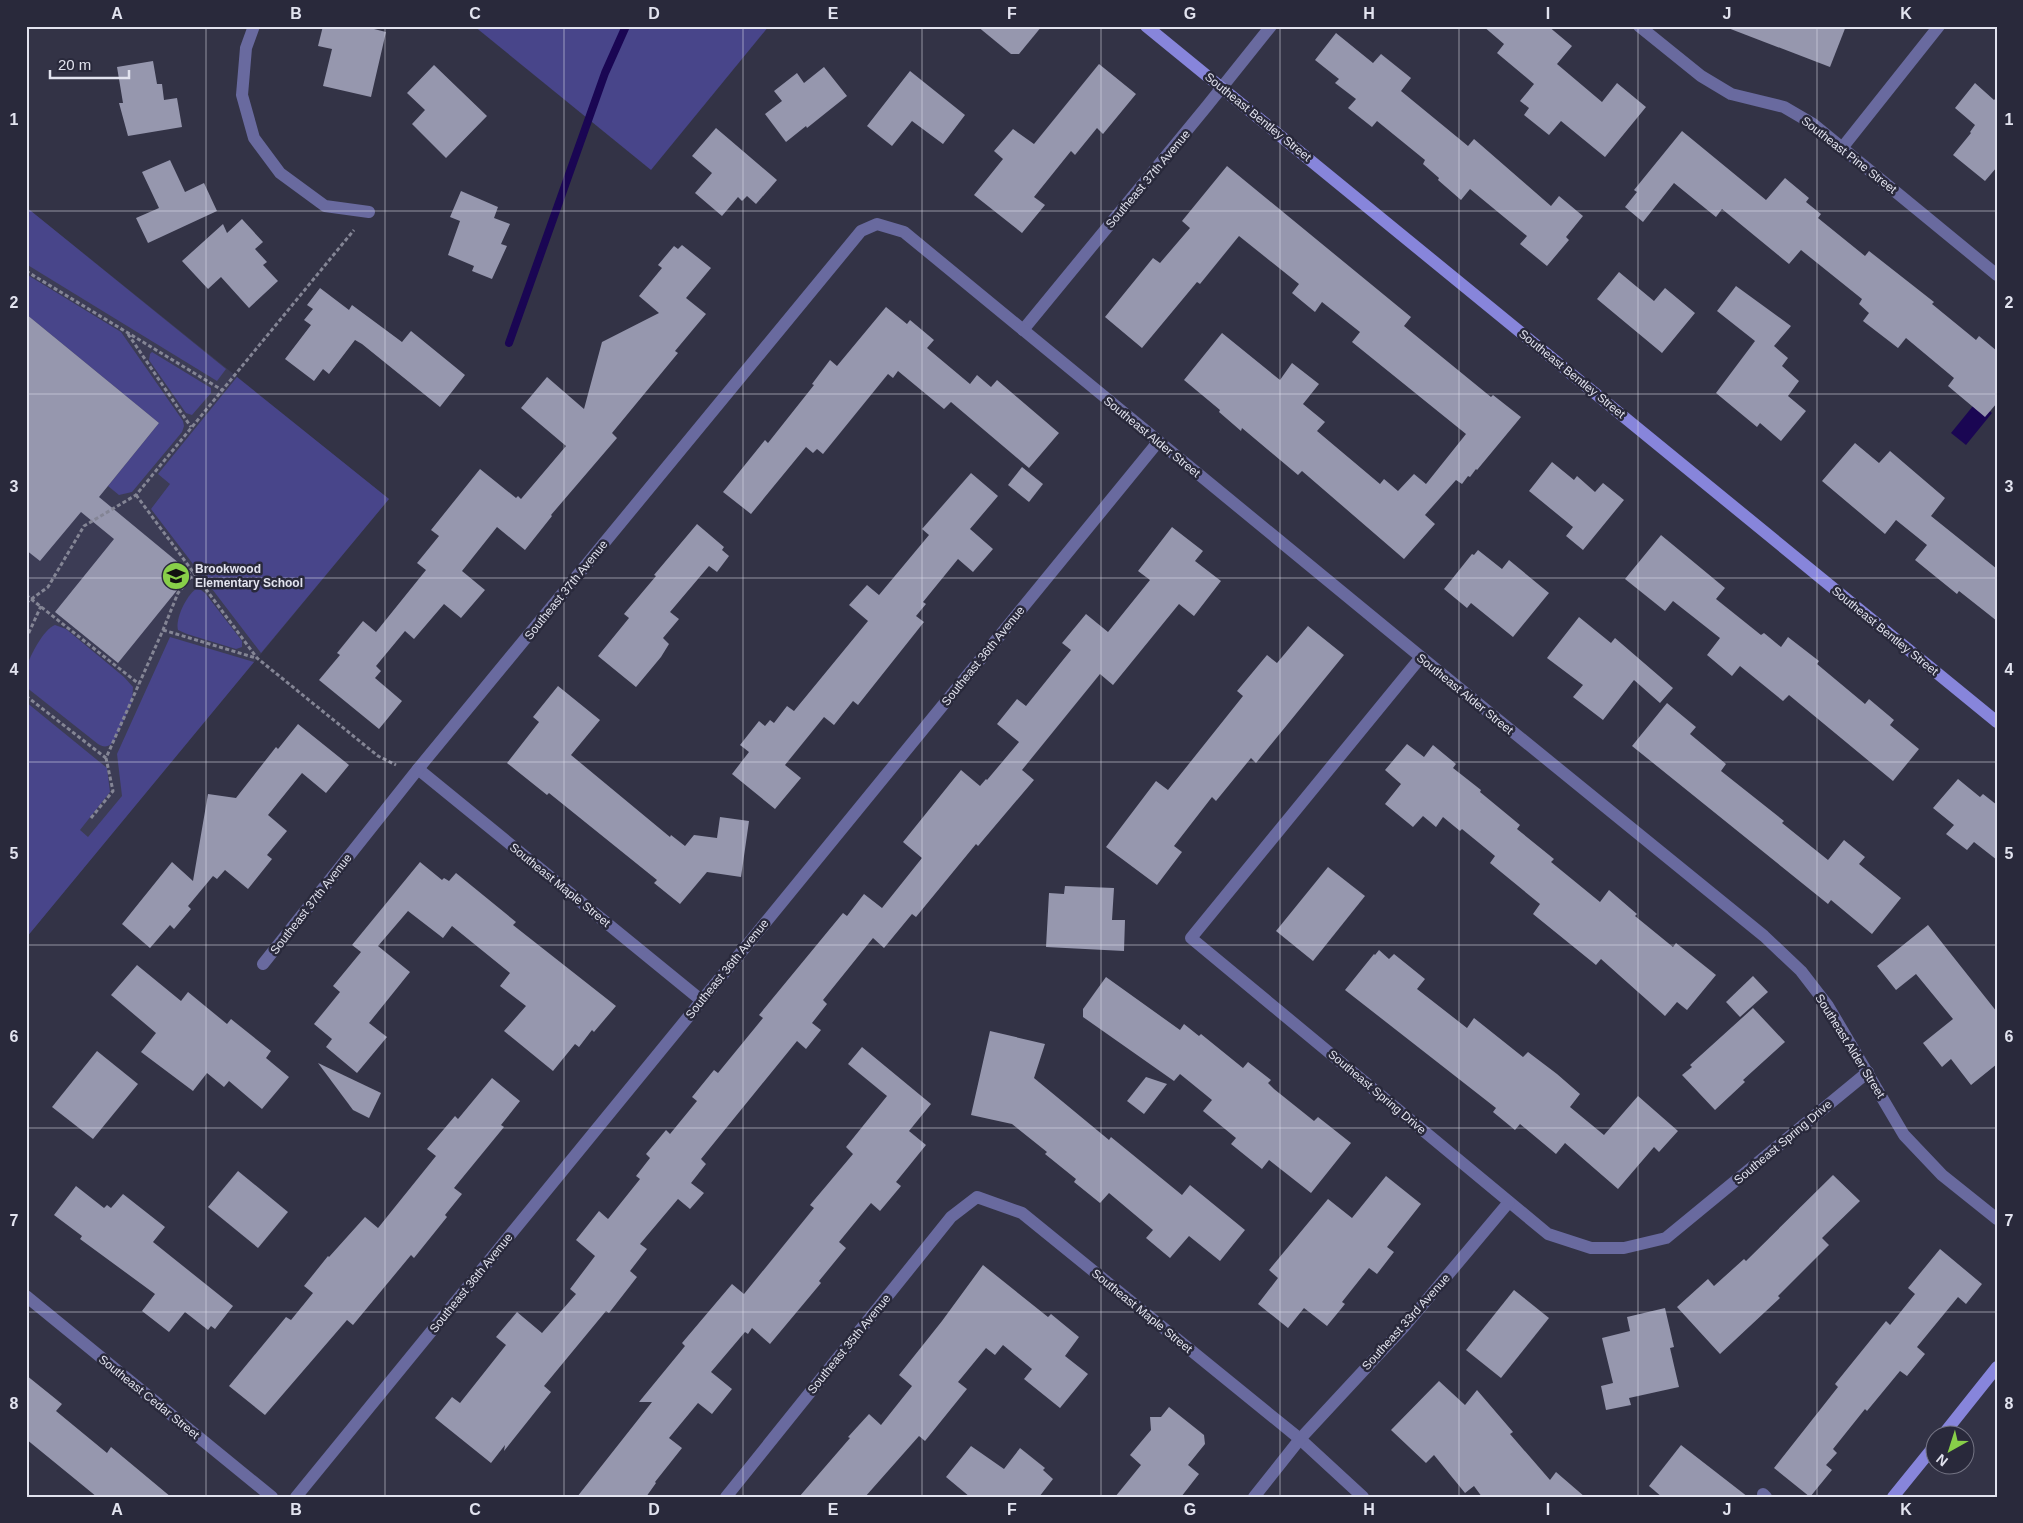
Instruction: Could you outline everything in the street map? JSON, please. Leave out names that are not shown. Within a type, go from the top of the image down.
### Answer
[{"type":"street","points":[[254,26],[246,48],[242,95],[254,138],[280,173],[325,206],[369,212]]},
{"type":"street","name":"Southeast Bentley Street","points":[[1146,26],[1997,722]]},
{"type":"street","name":"Southeast 37th Avenue","points":[[1023,330],[1271,26]]},
{"type":"street","name":"Southeast Pine Street","points":[[1639,26],[1700,76],[1731,94],[1784,107],[1813,124],[1997,275]]},
{"type":"street","points":[[1842,148],[1940,26]]},
{"type":"street","name":"Southeast 37th Avenue","points":[[263,964],[418,769],[861,231],[877,224]]},
{"type":"street","name":"Southeast Alder Street","points":[[877,224],[904,232],[1421,658],[1764,936],[1800,971],[1828,1006],[1904,1135],[1942,1175],[1997,1219]]},
{"type":"street","name":"Southeast 36th Avenue","points":[[296,1497],[1158,442]]},
{"type":"street","name":"Southeast Spring Drive","points":[[1421,658],[1191,938],[1548,1234],[1591,1248],[1624,1248],[1666,1238],[1868,1072]]},
{"type":"street","name":"Southeast Maple Street","points":[[418,769],[701,1000]]},
{"type":"street","name":"Southeast Maple Street","points":[[977,1197],[1022,1213],[1300,1439],[1363,1497]]},
{"type":"street","name":"Southeast 35th Avenue","points":[[726,1497],[951,1217],[977,1197]]},
{"type":"street","name":"Southeast 33rd Avenue","points":[[1254,1497],[1300,1439],[1404,1327],[1509,1202]]},
{"type":"street","name":"Southeast Cedar Street","points":[[26,1296],[272,1497]]},
{"type":"street","points":[[1950,1426],[1997,1367]]},
{"type":"street","points":[[1893,1497],[1926,1456]]},
{"type":"path","points":[[26,603],[48,587],[84,526],[136,495],[369,212]]},
{"type":"path","points":[[26,271],[222,390]]},
{"type":"path","points":[[126,331],[191,427]]},
{"type":"path","points":[[136,495],[257,658],[378,756],[393,764],[418,769]]},
{"type":"path","points":[[91,818],[113,791],[106,758],[164,630],[178,593],[194,573]]},
{"type":"path","points":[[26,595],[139,684]]},
{"type":"path","points":[[26,639],[41,606]]},
{"type":"path","points":[[164,630],[257,658]]},
{"type":"path","points":[[26,696],[106,758]]},
{"type":"shaded area","points":[[474,26],[769,26],[651,170]]},
{"type":"shaded area","name":"Brookwood Elementary School","points":[[26,207],[389,499],[26,938]]},
{"type":"shaded area","points":[[26,207],[226,369],[217,381],[26,264]]},
{"type":"shaded area","points":[[26,274],[121,332],[183,421],[182,432],[132,492],[119,495],[108,486],[159,423],[26,314]]},
{"type":"shaded area","points":[[152,352],[211,388],[211,393],[192,415],[186,413],[149,360]]},
{"type":"shaded area","points":[[237,377],[389,499],[261,653],[151,509],[170,484],[158,474]]},
{"type":"shaded area","points":[[1977,401],[1992,413],[1966,445],[1951,433]]},
{"type":"shaded area","points":[[196,589],[205,593],[242,641],[242,647],[236,649],[178,630],[178,620],[182,608]]},
{"type":"shaded area","points":[[55,625],[66,629],[124,677],[133,687],[132,702],[114,741],[109,746],[98,744],[26,687],[27,666],[33,652],[41,638]]},
{"type":"shaded area","points":[[170,637],[254,662],[26,938],[26,702],[107,768],[110,792],[80,830],[88,837],[122,796],[117,754]]},
{"type":"building","points":[[323,26],[362,26],[386,32],[371,97],[323,86],[332,49],[318,46]]},
{"type":"building","points":[[977,26],[1042,26],[1019,54],[1011,54]]},
{"type":"building","points":[[1483,26],[1548,26],[1572,46],[1557,64],[1602,102],[1617,83],[1646,107],[1605,157],[1561,121],[1549,135],[1524,115],[1529,108],[1520,101],[1534,84],[1497,53],[1504,44]]},
{"type":"building","points":[[1729,26],[1846,26],[1830,67],[1728,28]]},
{"type":"building","points":[[1336,33],[1373,63],[1381,54],[1411,78],[1401,91],[1468,146],[1474,139],[1551,206],[1559,196],[1583,216],[1566,237],[1569,240],[1547,266],[1520,244],[1527,236],[1470,189],[1461,200],[1423,164],[1425,160],[1377,121],[1372,127],[1348,108],[1356,99],[1335,83],[1339,79],[1315,60]]},
{"type":"building","points":[[153,61],[157,84],[162,84],[164,100],[177,98],[182,127],[128,136],[119,103],[123,103],[117,67]]},
{"type":"building","points":[[1099,64],[1136,94],[1103,134],[1097,128],[1075,155],[1071,151],[1034,197],[1045,205],[1022,233],[974,195],[1003,159],[994,151],[1013,129],[1034,144]]},
{"type":"building","points":[[434,65],[487,116],[446,158],[412,124],[425,110],[407,93]]},
{"type":"building","points":[[824,67],[847,96],[786,142],[765,114],[782,101],[774,91],[797,73],[804,83]]},
{"type":"building","points":[[910,71],[965,115],[943,144],[912,121],[892,146],[867,126]]},
{"type":"building","points":[[1975,83],[1994,100],[1997,97],[1997,167],[1985,181],[1953,155],[1971,133],[1975,125],[1955,108]]},
{"type":"building","points":[[716,128],[777,180],[756,204],[747,196],[742,201],[738,197],[722,216],[695,193],[712,173],[692,156]]},
{"type":"building","points":[[1682,131],[1766,200],[1785,178],[1809,198],[1806,202],[1821,214],[1818,218],[1865,256],[1869,251],[1934,302],[1932,304],[1976,340],[1979,336],[1997,351],[1997,403],[1985,417],[1948,386],[1954,378],[1906,338],[1898,348],[1863,321],[1869,313],[1859,304],[1862,299],[1801,250],[1789,264],[1722,209],[1716,217],[1674,183],[1643,222],[1625,207],[1637,192],[1634,190]]},
{"type":"building","points":[[170,160],[185,192],[204,183],[217,211],[148,243],[136,218],[159,208],[142,172]]},
{"type":"building","points":[[1227,166],[1411,317],[1404,326],[1491,397],[1493,395],[1521,417],[1477,470],[1470,477],[1468,476],[1462,484],[1456,480],[1425,515],[1435,524],[1404,559],[1302,471],[1298,475],[1242,428],[1241,431],[1219,412],[1220,410],[1184,380],[1222,333],[1280,380],[1292,363],[1319,384],[1303,404],[1325,422],[1317,431],[1380,484],[1384,479],[1398,491],[1414,474],[1426,484],[1466,434],[1352,342],[1360,332],[1322,302],[1315,312],[1292,293],[1299,284],[1239,236],[1200,284],[1197,282],[1142,348],[1105,317],[1153,258],[1160,263],[1190,228],[1182,221]]},
{"type":"building","points":[[461,191],[498,207],[494,218],[510,224],[501,244],[507,246],[492,279],[472,271],[474,266],[448,255],[460,221],[450,217]]},
{"type":"building","points":[[242,219],[263,242],[255,249],[267,262],[263,265],[278,281],[249,308],[221,277],[208,289],[182,261],[223,224],[227,233]]},
{"type":"building","points":[[682,245],[711,268],[686,298],[706,314],[675,351],[678,353],[612,433],[617,438],[551,515],[525,550],[497,527],[462,571],[485,590],[461,618],[444,604],[414,639],[405,631],[376,666],[381,671],[375,678],[402,701],[379,729],[319,680],[340,655],[337,653],[363,621],[376,632],[426,570],[417,563],[439,536],[431,530],[480,469],[516,498],[518,496],[521,499],[566,446],[521,408],[547,377],[584,409],[602,342],[659,313],[639,296],[662,268],[658,265],[674,246],[678,249]]},
{"type":"building","points":[[1619,272],[1654,301],[1665,288],[1695,313],[1662,353],[1597,299]]},
{"type":"building","points":[[1736,286],[1791,326],[1774,346],[1788,358],[1782,366],[1799,381],[1788,396],[1806,411],[1781,441],[1760,423],[1757,427],[1716,393],[1755,341],[1717,311]]},
{"type":"building","points":[[320,288],[349,310],[352,305],[402,342],[411,331],[465,375],[440,407],[355,340],[329,374],[323,369],[314,381],[285,359],[311,325],[304,320],[313,309],[307,305]]},
{"type":"building","points":[[886,307],[907,324],[910,320],[934,340],[927,348],[970,384],[977,375],[991,387],[997,380],[1059,433],[1029,468],[951,402],[944,409],[898,371],[893,378],[888,374],[823,454],[817,449],[813,453],[806,447],[751,514],[723,492],[765,440],[768,443],[814,385],[812,384],[830,360],[837,366]]},
{"type":"building","points":[[26,314],[159,423],[99,497],[191,573],[118,663],[55,612],[114,539],[81,512],[40,561],[26,550]]},
{"type":"building","points":[[1855,443],[1879,463],[1890,451],[1945,498],[1931,516],[1997,569],[1997,621],[1959,591],[1957,594],[1915,560],[1927,545],[1896,520],[1885,534],[1822,481]]},
{"type":"building","points":[[1552,462],[1574,480],[1577,476],[1595,492],[1603,483],[1624,500],[1583,550],[1566,536],[1573,527],[1529,491]]},
{"type":"building","points":[[1022,467],[1043,484],[1029,502],[1008,485]]},
{"type":"building","points":[[971,473],[998,496],[970,529],[993,549],[973,572],[958,559],[923,602],[926,604],[916,616],[924,622],[858,705],[853,701],[834,725],[824,717],[785,765],[801,778],[775,809],[732,774],[749,752],[740,745],[759,721],[765,726],[770,720],[774,723],[787,706],[794,711],[868,621],[849,605],[867,585],[879,595],[929,535],[922,529]]},
{"type":"building","points":[[697,524],[724,547],[722,550],[729,556],[717,572],[709,566],[670,612],[679,619],[663,638],[669,644],[661,657],[636,687],[598,656],[629,618],[624,614]]},
{"type":"building","points":[[1172,527],[1203,551],[1195,561],[1221,581],[1194,616],[1179,604],[1113,685],[1100,674],[1022,770],[1034,780],[978,846],[976,844],[916,917],[912,914],[884,948],[873,938],[823,1000],[827,1004],[812,1023],[821,1030],[806,1049],[797,1041],[701,1159],[706,1164],[691,1183],[704,1193],[690,1209],[678,1199],[640,1244],[647,1249],[630,1271],[637,1277],[609,1313],[606,1311],[544,1386],[551,1392],[504,1451],[505,1445],[491,1463],[435,1418],[452,1397],[460,1403],[506,1345],[496,1337],[517,1312],[542,1333],[576,1294],[570,1289],[595,1256],[576,1240],[599,1211],[608,1219],[640,1179],[636,1176],[650,1158],[646,1154],[666,1130],[670,1134],[697,1101],[692,1097],[714,1070],[718,1073],[763,1018],[759,1015],[843,913],[847,916],[864,894],[882,908],[922,858],[903,842],[961,770],[980,786],[987,780],[1019,742],[997,724],[1017,699],[1026,706],[1071,650],[1062,643],[1086,614],[1108,632],[1150,580],[1138,571]]},
{"type":"building","points":[[1661,535],[1725,588],[1716,599],[1761,635],[1764,633],[1781,647],[1788,637],[1819,661],[1817,664],[1865,704],[1869,699],[1894,720],[1890,725],[1919,749],[1893,781],[1789,695],[1783,701],[1740,666],[1732,676],[1707,655],[1720,638],[1673,601],[1665,611],[1625,579]]},
{"type":"building","points":[[1478,550],[1502,569],[1509,560],[1549,593],[1513,637],[1471,603],[1467,608],[1444,589],[1472,554],[1474,555]]},
{"type":"building","points":[[1579,617],[1611,643],[1615,638],[1673,688],[1660,703],[1634,680],[1603,720],[1573,697],[1583,685],[1547,658]]},
{"type":"building","points":[[1308,626],[1344,655],[1256,763],[1251,758],[1216,801],[1212,797],[1174,846],[1182,852],[1157,885],[1106,847],[1156,781],[1168,790],[1243,696],[1237,691],[1267,655],[1277,663]]},
{"type":"building","points":[[558,686],[600,720],[571,755],[670,837],[671,835],[685,846],[694,835],[717,838],[720,817],[749,821],[741,877],[707,872],[680,904],[654,883],[657,880],[549,793],[547,795],[507,763],[539,722],[533,717]]},
{"type":"building","points":[[1667,703],[1696,727],[1690,734],[1726,764],[1721,771],[1784,821],[1782,823],[1828,860],[1844,840],[1865,857],[1859,864],[1901,898],[1872,934],[1831,900],[1828,904],[1632,746]]},
{"type":"building","points":[[298,724],[349,765],[326,793],[302,773],[268,815],[287,831],[267,855],[272,859],[248,889],[225,870],[217,879],[213,876],[188,906],[191,909],[174,929],[170,925],[150,948],[122,924],[172,862],[193,881],[208,794],[236,798],[276,747],[278,749]]},
{"type":"building","points":[[1407,744],[1424,757],[1433,745],[1456,764],[1453,768],[1520,825],[1517,829],[1554,859],[1551,862],[1600,902],[1609,890],[1637,914],[1635,916],[1673,947],[1676,943],[1716,975],[1687,1010],[1677,1002],[1665,1016],[1601,959],[1596,965],[1533,914],[1540,904],[1490,863],[1495,856],[1462,829],[1460,831],[1443,817],[1436,827],[1423,816],[1413,827],[1385,804],[1401,784],[1385,770]]},
{"type":"building","points":[[1958,779],[1980,797],[1983,794],[1997,805],[1997,860],[1974,842],[1967,850],[1946,834],[1954,825],[1933,808]]},
{"type":"building","points":[[420,862],[442,880],[444,878],[449,881],[456,873],[516,922],[513,925],[616,1006],[594,1032],[592,1030],[579,1047],[575,1044],[553,1071],[504,1031],[526,1006],[500,986],[510,973],[452,926],[443,938],[408,911],[378,946],[410,972],[369,1023],[387,1037],[357,1073],[326,1047],[332,1039],[314,1024],[340,992],[333,986],[361,952],[352,945]]},
{"type":"building","points":[[1328,867],[1365,896],[1313,961],[1276,931]]},
{"type":"building","points":[[1065,886],[1114,888],[1112,920],[1125,920],[1124,951],[1046,947],[1049,893],[1064,894]]},
{"type":"building","points":[[1928,925],[1997,1012],[1997,1064],[1971,1085],[1951,1059],[1942,1067],[1923,1043],[1953,1019],[1916,974],[1896,990],[1877,966]]},
{"type":"building","points":[[1379,950],[1389,959],[1394,954],[1425,979],[1417,989],[1467,1028],[1474,1018],[1523,1057],[1528,1052],[1557,1074],[1580,1094],[1570,1107],[1604,1135],[1638,1096],[1678,1131],[1659,1152],[1654,1147],[1618,1189],[1565,1143],[1556,1154],[1520,1124],[1515,1130],[1493,1112],[1496,1108],[1345,990]]},
{"type":"building","points":[[137,965],[181,1001],[188,992],[227,1024],[231,1019],[271,1051],[266,1058],[289,1077],[262,1109],[229,1081],[224,1087],[207,1073],[193,1091],[141,1052],[156,1033],[111,995]]},
{"type":"building","points":[[1753,976],[1768,992],[1740,1017],[1726,1002]]},
{"type":"building","points":[[1106,977],[1180,1030],[1184,1024],[1199,1036],[1201,1034],[1243,1068],[1248,1062],[1271,1080],[1268,1083],[1274,1089],[1314,1121],[1318,1117],[1351,1143],[1311,1193],[1269,1160],[1262,1169],[1231,1144],[1236,1138],[1203,1111],[1212,1100],[1180,1074],[1174,1081],[1083,1017],[1083,1009]]},
{"type":"building","points":[[1753,1008],[1785,1042],[1743,1080],[1745,1082],[1715,1110],[1682,1075],[1692,1067],[1690,1065]]},
{"type":"building","points":[[990,1031],[1045,1044],[1034,1078],[1109,1140],[1111,1137],[1182,1195],[1190,1185],[1245,1230],[1220,1261],[1189,1236],[1170,1258],[1146,1238],[1153,1230],[1109,1193],[1100,1203],[1074,1182],[1076,1179],[1045,1154],[1047,1152],[1012,1124],[971,1115]]},
{"type":"building","points":[[862,1047],[931,1104],[909,1131],[926,1145],[896,1182],[901,1186],[880,1211],[871,1203],[839,1242],[846,1248],[819,1281],[821,1283],[770,1344],[752,1328],[748,1334],[745,1332],[711,1372],[732,1389],[712,1414],[698,1403],[669,1438],[682,1448],[655,1482],[646,1497],[577,1497],[652,1402],[639,1402],[685,1346],[682,1343],[732,1284],[744,1294],[814,1208],[810,1205],[853,1154],[846,1147],[887,1096],[848,1064]]},
{"type":"building","points":[[97,1051],[138,1084],[93,1139],[52,1107]]},
{"type":"building","points":[[318,1063],[381,1093],[369,1118],[353,1110]]},
{"type":"building","points":[[1146,1077],[1167,1084],[1144,1114],[1127,1101]]},
{"type":"building","points":[[492,1078],[520,1101],[501,1125],[504,1127],[454,1188],[462,1194],[445,1215],[447,1217],[414,1258],[411,1255],[353,1325],[347,1320],[265,1415],[229,1386],[286,1317],[291,1320],[313,1293],[304,1286],[328,1256],[365,1217],[378,1228],[436,1156],[427,1149],[455,1116],[458,1119]]},
{"type":"building","points":[[238,1171],[288,1212],[258,1248],[208,1207]]},
{"type":"building","points":[[1833,1175],[1860,1201],[1822,1238],[1829,1245],[1778,1296],[1780,1298],[1720,1354],[1677,1307],[1708,1279],[1714,1286],[1744,1259],[1746,1261]]},
{"type":"building","points":[[1386,1176],[1421,1204],[1387,1247],[1394,1252],[1377,1274],[1369,1268],[1342,1302],[1345,1304],[1327,1326],[1304,1308],[1288,1328],[1258,1304],[1278,1278],[1269,1270],[1328,1199],[1352,1218]]},
{"type":"building","points":[[76,1186],[104,1208],[107,1205],[111,1208],[123,1194],[165,1227],[153,1242],[233,1306],[215,1329],[211,1326],[208,1330],[185,1312],[169,1332],[142,1311],[155,1294],[80,1239],[82,1236],[54,1215]]},
{"type":"building","points":[[1940,1249],[1982,1284],[1966,1304],[1958,1297],[1917,1347],[1925,1354],[1907,1376],[1900,1371],[1867,1411],[1865,1409],[1833,1449],[1837,1453],[1826,1465],[1832,1470],[1810,1497],[1774,1468],[1838,1387],[1835,1384],[1886,1321],[1890,1325],[1915,1294],[1908,1288]]},
{"type":"building","points":[[983,1265],[1048,1317],[1051,1314],[1079,1337],[1065,1356],[1088,1374],[1060,1408],[1024,1379],[1032,1369],[1003,1345],[995,1355],[986,1348],[958,1382],[967,1389],[925,1441],[919,1436],[865,1497],[799,1497],[869,1414],[881,1425],[912,1386],[899,1375]]},
{"type":"building","points":[[1514,1290],[1549,1318],[1501,1378],[1466,1350]]},
{"type":"building","points":[[1665,1308],[1674,1347],[1670,1348],[1679,1387],[1629,1398],[1631,1405],[1606,1410],[1601,1386],[1613,1383],[1602,1338],[1630,1331],[1627,1317]]},
{"type":"building","points":[[26,1375],[62,1404],[56,1411],[107,1453],[111,1447],[171,1497],[97,1497],[26,1439]]},
{"type":"building","points":[[1439,1381],[1465,1405],[1477,1390],[1513,1432],[1510,1434],[1550,1480],[1556,1472],[1585,1497],[1482,1497],[1474,1486],[1465,1493],[1434,1455],[1426,1463],[1391,1430]]},
{"type":"building","points":[[1169,1407],[1204,1435],[1205,1444],[1188,1465],[1199,1474],[1181,1497],[1115,1497],[1141,1465],[1130,1455],[1151,1430],[1150,1417],[1161,1417]]},
{"type":"building","points":[[1681,1445],[1748,1497],[1662,1497],[1649,1486]]},
{"type":"building","points":[[971,1446],[1004,1469],[1020,1448],[1045,1468],[1043,1470],[1053,1479],[1039,1497],[970,1497],[946,1477]]},
{"type":"waterway","points":[[509,343],[605,73],[626,26]]},
{"type":"place","name":"Brookwood Elementary School","points":[[176,576]]}]
